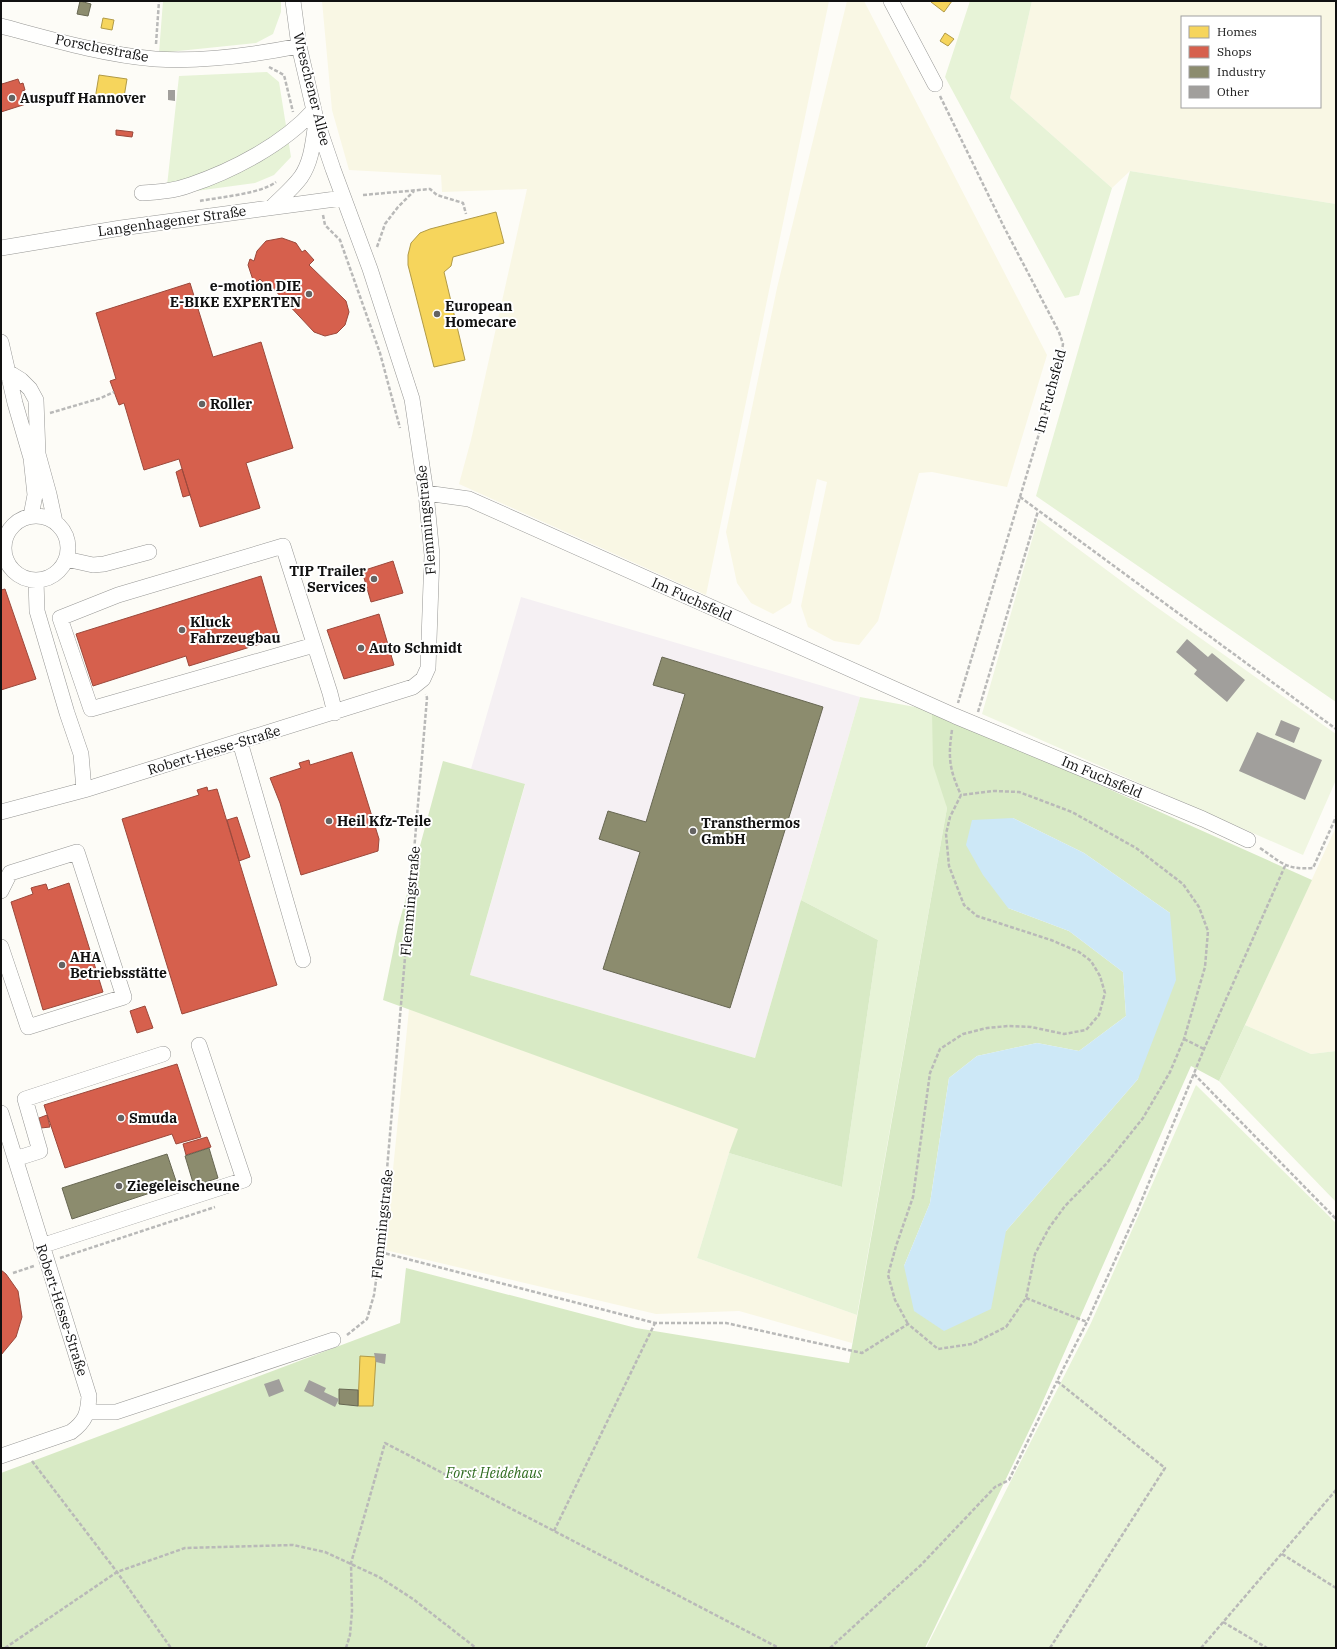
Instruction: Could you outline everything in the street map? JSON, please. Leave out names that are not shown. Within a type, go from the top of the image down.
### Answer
[{"type":"street","name":"Wreschener Allee","points":[[293,1],[299,46],[315,115],[343,198]]},
{"type":"street","points":[[892,1],[935,84]]},
{"type":"street","name":"Porschestraße","points":[[1,26],[106,52],[154,59],[208,59],[299,46]]},
{"type":"street","points":[[142,193],[163,192],[189,186],[212,176],[268,148],[315,115]]},
{"type":"street","points":[[272,207],[300,178],[307,165],[311,154],[315,115]]},
{"type":"street","name":"Langenhagener Straße","points":[[1,248],[121,228],[343,198]]},
{"type":"street","name":"Flemmingstraße","points":[[343,198],[370,269],[412,399],[426,493],[432,555],[428,668],[423,679]]},
{"type":"street","points":[[1,342],[4,373],[31,458],[35,495],[31,516]]},
{"type":"street","points":[[4,373],[21,380],[30,389],[36,400],[38,454],[55,522]]},
{"type":"street","name":"Im Fuchsfeld","points":[[426,493],[469,499],[954,716],[1248,840]]},
{"type":"street","points":[[31,516],[42,516],[55,522],[62,530],[67,540],[66,559],[57,572],[47,578],[36,580],[25,578],[16,572],[3,557],[5,541],[11,527],[24,518],[31,516]]},
{"type":"street","points":[[314,645],[91,709],[60,618],[118,595],[283,546],[335,712]]},
{"type":"street","points":[[66,559],[93,565],[104,564],[149,552]]},
{"type":"street","points":[[36,580],[37,611],[67,713],[81,754],[84,790]]},
{"type":"street","name":"Robert-Hesse-Straße","points":[[1,812],[84,790],[240,742],[413,687],[423,679]]},
{"type":"street","points":[[240,742],[303,960]]},
{"type":"street","points":[[1,890],[10,874],[76,852],[124,997],[28,1027],[1,947]]},
{"type":"street","points":[[42,1246],[244,1180],[199,1045]]},
{"type":"street","points":[[15,1159],[40,1151],[25,1099],[163,1054]]},
{"type":"street","name":"Robert-Hesse-Straße","points":[[1,1113],[89,1396],[88,1412]]},
{"type":"street","points":[[1,1456],[71,1432],[81,1424],[88,1412],[116,1412],[333,1340]]},
{"type":"path","points":[[154,59],[159,1]]},
{"type":"path","points":[[262,68],[269,67],[284,75],[291,99],[296,128]]},
{"type":"path","name":"Im Fuchsfeld","points":[[935,84],[1004,227],[1059,332],[1063,344],[1060,364],[954,716]]},
{"type":"path","points":[[200,201],[252,191],[271,185],[281,178]]},
{"type":"path","points":[[363,195],[430,189],[437,195],[463,203],[466,214]]},
{"type":"path","points":[[370,269],[385,224],[398,207],[414,191]]},
{"type":"path","points":[[320,201],[325,225],[340,240],[343,248],[380,353],[401,430]]},
{"type":"path","points":[[1020,497],[1336,729]]},
{"type":"path","points":[[974,724],[1038,511]]},
{"type":"path","name":"Flemmingstraße","points":[[333,1340],[343,1338],[367,1319],[374,1295],[380,1252],[427,698],[423,679]]},
{"type":"path","points":[[954,716],[949,754],[954,779],[962,795]]},
{"type":"path","points":[[994,791],[1019,792],[1072,812],[1136,848],[1183,884],[1199,907],[1208,931],[1205,967],[1184,1039],[1170,1072],[1143,1118],[1107,1163],[1065,1206],[1049,1228],[1035,1254],[1026,1298],[1006,1327],[972,1344],[938,1349],[908,1324],[895,1300],[888,1275],[912,1197],[930,1073],[940,1049],[963,1034],[987,1028],[1008,1026],[1030,1027],[1064,1034],[1086,1030],[1099,1015],[1104,994],[1100,976],[1091,961],[1079,952],[1051,940],[977,916],[964,905],[949,866],[946,834],[950,817],[962,795],[994,791]]},
{"type":"path","points":[[1248,840],[1285,866],[1298,869],[1313,868],[1336,817]]},
{"type":"path","points":[[830,1648],[921,1565],[995,1487],[1009,1480],[1086,1322],[1136,1214],[1204,1049],[1285,866]]},
{"type":"path","points":[[1184,1039],[1204,1049]]},
{"type":"path","points":[[1194,1074],[1336,1219]]},
{"type":"path","points":[[13,1273],[215,1207]]},
{"type":"path","points":[[380,1252],[655,1323],[726,1323],[862,1353],[908,1324]]},
{"type":"path","points":[[1026,1298],[1086,1322]]},
{"type":"path","points":[[554,1531],[655,1323]]},
{"type":"path","points":[[1050,1648],[1165,1468],[1057,1381]]},
{"type":"path","points":[[346,1648],[350,1635],[352,1611],[351,1563],[385,1443],[779,1648]]},
{"type":"path","points":[[26,1448],[30,1458],[117,1572],[172,1648]]},
{"type":"path","points":[[1201,1648],[1336,1490]]},
{"type":"path","points":[[5,1648],[117,1572],[185,1548],[293,1545],[325,1552],[379,1577],[413,1599],[476,1648]]},
{"type":"path","points":[[1282,1554],[1336,1588]]},
{"type":"path","points":[[1223,1622],[1267,1648]]},
{"type":"shaded area","points":[[322,1],[829,1],[706,595],[459,484],[471,440],[527,189],[442,192],[441,175],[349,170],[332,110]]},
{"type":"shaded area","points":[[847,1],[864,1],[1047,355],[1007,487],[932,472],[919,473],[878,621],[859,645],[834,641],[808,627],[801,606],[827,482],[817,479],[791,603],[773,614],[751,603],[737,583],[726,532],[777,288]]},
{"type":"shaded area","points":[[1032,1],[1336,1],[1336,204],[1130,171],[1112,188],[1010,98]]},
{"type":"shaded area","points":[[521,597],[860,697],[755,1058],[470,975],[525,785],[471,769]]},
{"type":"shaded area","points":[[1336,827],[1336,1051],[1311,1054],[1245,1025]]},
{"type":"shaded area","points":[[409,1009],[739,1129],[729,1153],[697,1258],[857,1315],[852,1343],[739,1311],[656,1314],[385,1250]]},
{"type":"green space","points":[[163,1],[281,1],[281,12],[273,34],[256,43],[159,53]]},
{"type":"green space","points":[[970,1],[1032,1],[1010,98],[1112,188],[1079,295],[1065,298],[945,77]]},
{"type":"green space","points":[[267,72],[279,82],[291,157],[274,175],[255,183],[166,195],[179,76]]},
{"type":"green space","points":[[1130,171],[1336,204],[1336,702],[1036,496]]},
{"type":"green space","points":[[1038,519],[1155,606],[1336,734],[1336,780],[1303,855],[982,714]]},
{"type":"green space","points":[[860,697],[932,710],[947,808],[857,1315],[697,1258],[729,1153],[842,1187],[878,940],[801,900]]},
{"type":"green space","name":"Forst Heidehaus","points":[[932,710],[1312,880],[1219,1081],[1191,1066],[1039,1410],[925,1648],[1,1648],[1,1473],[400,1323],[406,1268],[636,1328],[849,1363],[947,808],[933,765]],"holes":[[[1013,818],[1084,853],[1170,913],[1138,1079],[1006,1231],[904,1266],[930,1203],[949,1078],[977,1056],[1037,1043],[1079,1051],[1126,1016],[1123,972],[1069,931],[1008,908]]]},
{"type":"green space","points":[[443,761],[525,784],[470,975],[755,1058],[801,900],[878,940],[842,1187],[729,1153],[738,1129],[383,1000],[398,927]]},
{"type":"green space","points":[[1245,1025],[1311,1054],[1336,1051],[1336,1202],[1219,1081]]},
{"type":"green space","points":[[1196,1085],[1336,1223],[1336,1648],[926,1648],[1091,1323]]},
{"type":"water","points":[[1013,818],[1084,853],[1170,913],[1176,980],[1138,1079],[1006,1231],[991,1309],[944,1331],[914,1311],[904,1266],[930,1203],[949,1078],[977,1056],[1037,1043],[1079,1051],[1126,1016],[1123,972],[1069,931],[1008,908],[983,875],[966,845],[972,820]]},
{"type":"building: Homes","points":[[931,1],[952,1],[944,12]]},
{"type":"building: Homes","points":[[103,18],[114,20],[112,30],[101,28]]},
{"type":"building: Homes","points":[[945,33],[954,39],[948,46],[940,41]]},
{"type":"building: Homes","points":[[99,75],[127,79],[123,103],[95,99]]},
{"type":"building: Homes","name":"European Homecare","points":[[496,212],[504,243],[453,257],[451,266],[444,272],[465,360],[434,367],[408,265],[408,255],[411,243],[420,233],[430,229]]},
{"type":"building: Homes","points":[[360,1356],[376,1357],[373,1406],[358,1406]]},
{"type":"building: Shops","name":"Auspuff Hannover","points":[[18,79],[20,84],[23,83],[25,90],[22,91],[26,104],[1,112],[1,81],[2,84]]},
{"type":"building: Shops","points":[[116,130],[133,132],[132,137],[116,135]]},
{"type":"building: Shops","name":"e-motion DIE E-BIKE EXPERTEN","points":[[282,238],[296,243],[302,252],[305,250],[314,260],[309,265],[346,301],[349,312],[345,325],[337,333],[325,336],[314,332],[270,285],[267,287],[260,279],[256,283],[253,280],[248,265],[250,259],[254,261],[257,251],[266,241]]},
{"type":"building: Shops","name":"Roller","points":[[190,283],[213,357],[261,342],[293,448],[246,463],[260,508],[200,527],[179,459],[144,470],[124,403],[119,405],[110,381],[116,379],[96,313]]},
{"type":"building: Shops","points":[[182,469],[190,495],[183,497],[176,472]]},
{"type":"building: Shops","points":[[393,561],[403,593],[371,602],[362,571]]},
{"type":"building: Shops","name":"Kluck Fahrzeugbau","points":[[261,576],[279,638],[189,666],[186,656],[93,686],[76,634]]},
{"type":"building: Shops","points":[[5,589],[36,679],[1,690],[1,590]]},
{"type":"building: Shops","name":"Auto Schmidt","points":[[379,614],[394,665],[344,679],[327,630]]},
{"type":"building: Shops","name":"Heil Kfz-Teile","points":[[352,752],[379,839],[378,851],[301,875],[280,803],[270,778],[301,768],[299,763],[309,760],[310,765]]},
{"type":"building: Shops","points":[[207,787],[208,791],[217,789],[277,985],[182,1014],[122,819],[199,795],[197,790]]},
{"type":"building: Shops","points":[[237,817],[250,857],[239,861],[227,820]]},
{"type":"building: Shops","name":"AHA Betriebsstätte","points":[[69,883],[103,992],[43,1010],[11,902],[33,894],[31,888],[34,887],[46,884],[48,890]]},
{"type":"building: Shops","points":[[145,1006],[153,1028],[137,1033],[130,1011]]},
{"type":"building: Shops","name":"Smuda","points":[[177,1064],[201,1137],[176,1144],[172,1134],[65,1168],[44,1105]]},
{"type":"building: Shops","points":[[47,1115],[50,1127],[41,1128],[39,1118]]},
{"type":"building: Shops","points":[[207,1137],[211,1147],[186,1155],[183,1144]]},
{"type":"building: Shops","points":[[1,1270],[6,1274],[18,1291],[22,1317],[16,1337],[1,1355]]},
{"type":"building: Industry","points":[[80,1],[91,4],[88,16],[77,14]]},
{"type":"building: Industry","name":"Transthermos GmbH","points":[[662,657],[823,707],[730,1008],[603,969],[640,852],[599,839],[608,811],[646,822],[685,694],[653,685]]},
{"type":"building: Industry","points":[[209,1148],[218,1178],[194,1186],[185,1156]]},
{"type":"building: Industry","name":"Ziegeleischeune","points":[[167,1154],[177,1184],[72,1219],[62,1188]]},
{"type":"building: Industry","points":[[339,1389],[358,1390],[358,1406],[339,1404]]},
{"type":"building: Other","points":[[168,90],[175,90],[175,101],[168,100]]},
{"type":"building: Other","points":[[1187,639],[1208,657],[1212,653],[1245,680],[1227,702],[1194,674],[1197,670],[1176,652]]},
{"type":"building: Other","points":[[1281,720],[1300,728],[1294,743],[1275,735]]},
{"type":"building: Other","points":[[1257,732],[1322,760],[1305,800],[1239,771]]},
{"type":"building: Other","points":[[374,1353],[386,1354],[385,1364],[376,1362]]},
{"type":"building: Other","points":[[279,1379],[284,1391],[269,1397],[264,1384]]},
{"type":"building: Other","points":[[309,1380],[326,1388],[324,1392],[339,1399],[335,1407],[304,1391]]},
{"type":"place","name":"Auspuff Hannover","points":[[12,98]]},
{"type":"place","name":"e-motion DIE E-BIKE EXPERTEN","points":[[309,294]]},
{"type":"place","name":"European Homecare","points":[[437,314]]},
{"type":"place","name":"Roller","points":[[202,404]]},
{"type":"place","name":"TIP Trailer Services","points":[[374,579]]},
{"type":"place","name":"Kluck Fahrzeugbau","points":[[182,630]]},
{"type":"place","name":"Auto Schmidt","points":[[361,648]]},
{"type":"place","name":"Heil Kfz-Teile","points":[[329,821]]},
{"type":"place","name":"Transthermos GmbH","points":[[693,831]]},
{"type":"place","name":"AHA Betriebsstätte","points":[[62,965]]},
{"type":"place","name":"Smuda","points":[[121,1118]]},
{"type":"place","name":"Ziegeleischeune","points":[[119,1186]]}]
